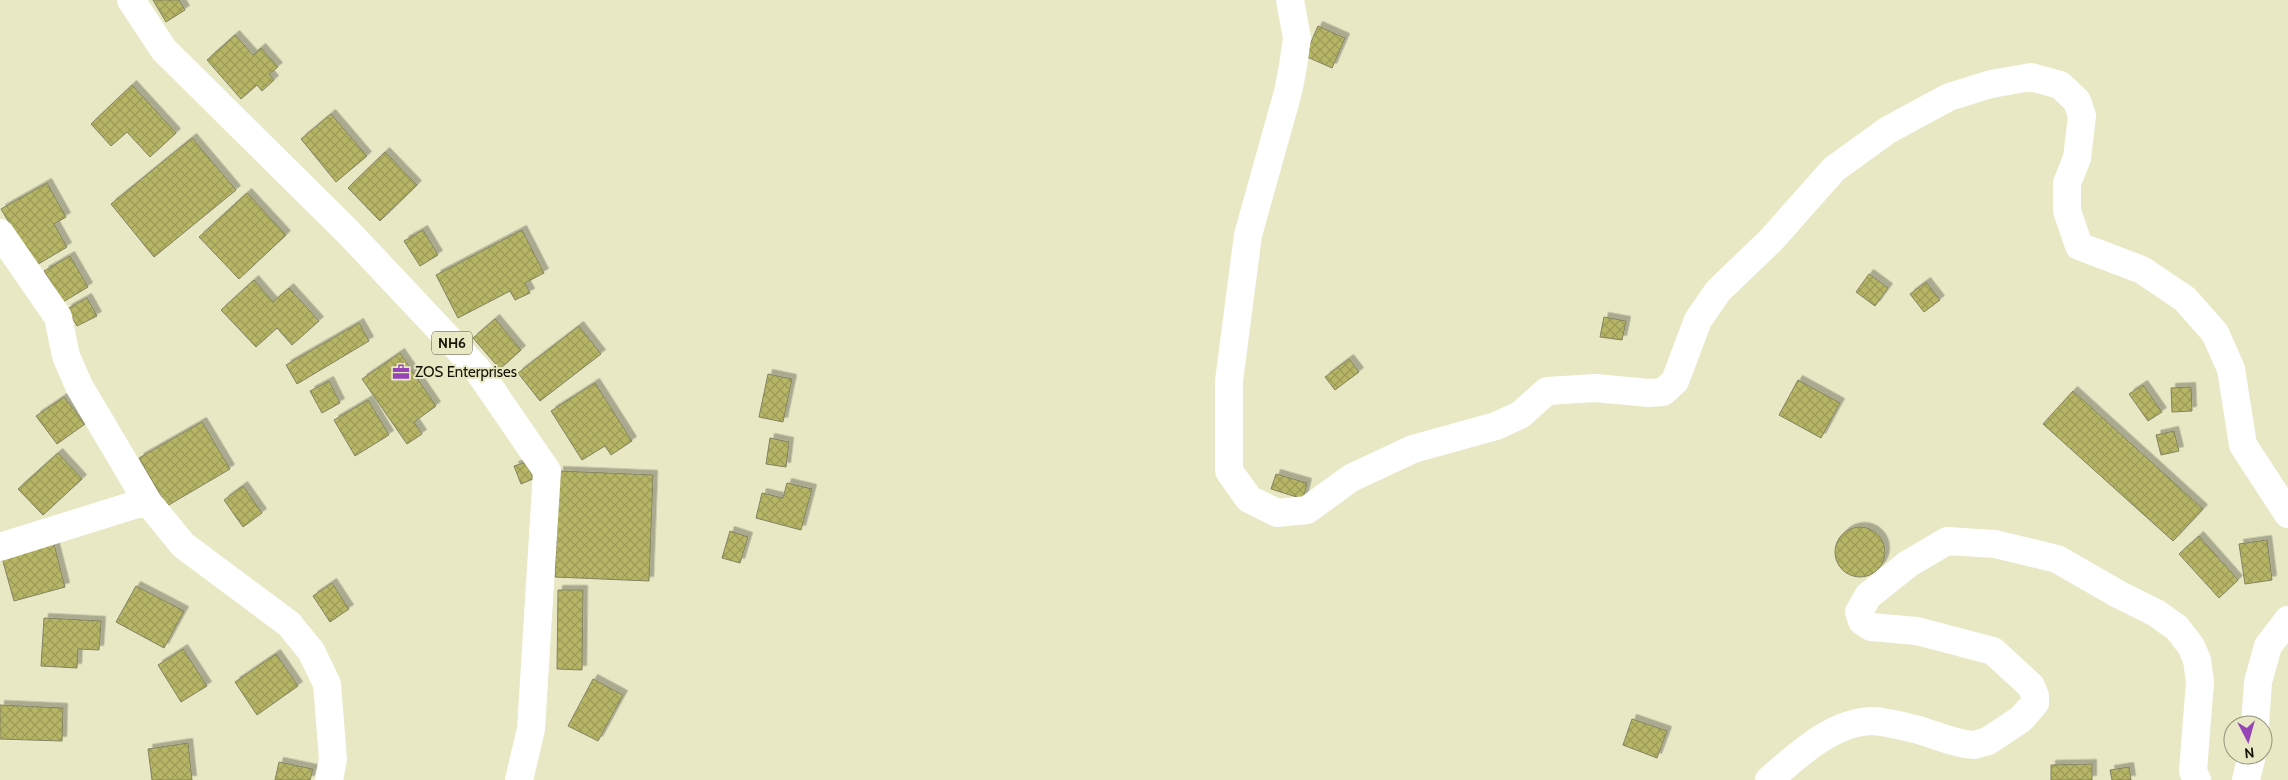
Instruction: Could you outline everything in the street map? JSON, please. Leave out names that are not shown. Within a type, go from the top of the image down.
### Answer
[{"type":"main road","name":"NH6","points":[[131,0],[164,50],[349,233],[477,369],[547,470],[531,729],[519,780]]},
{"type":"main road","points":[[1290,0],[1297,38],[1293,66],[1288,92],[1248,235],[1229,381],[1229,471],[1249,500],[1277,514],[1307,510],[1350,478],[1413,449],[1496,426],[1520,415],[1547,391],[1595,388],[1649,393],[1663,392],[1675,381],[1698,320],[1718,291],[1772,239],[1834,169],[1888,130],[1949,97],[1991,84],[2031,77],[2060,85],[2077,102],[2082,116],[2077,158],[2068,183],[2067,211],[2079,246],[2142,270],[2185,299],[2215,333],[2231,369],[2243,445],[2288,514]]},
{"type":"main road","points":[[0,233],[58,317],[66,356],[79,386],[147,501],[183,545],[289,624],[311,651],[327,684],[333,759],[329,780]]},
{"type":"main road","points":[[0,547],[147,501]]},
{"type":"main road","points":[[1769,780],[1808,748],[1830,734],[1853,725],[1872,721],[1887,723],[1974,745],[1988,741],[2008,730],[2032,708],[2036,696],[2031,686],[1993,651],[1917,631],[1871,628],[1862,621],[1859,612],[1868,596],[1908,564],[1947,541],[1995,544],[2058,559],[2118,594],[2156,613],[2177,628],[2197,660],[2200,682],[2193,770],[2197,780]]},
{"type":"main road","points":[[2256,715],[2258,682],[2268,646],[2288,620]]},
{"type":"main road","points":[[2246,780],[2250,765]]},
{"type":"building","points":[[153,0],[179,0],[185,10],[166,22]]},
{"type":"building","points":[[1318,26],[1345,38],[1332,68],[1305,56]]},
{"type":"building","points":[[235,35],[253,55],[261,48],[278,67],[269,74],[274,80],[262,91],[257,85],[241,99],[207,60]]},
{"type":"building","points":[[132,85],[176,133],[150,157],[127,132],[111,146],[91,124]]},
{"type":"building","points":[[331,114],[367,156],[336,182],[301,139]]},
{"type":"building","points":[[192,138],[236,190],[154,257],[111,204]]},
{"type":"building","points":[[385,152],[417,185],[380,221],[348,188]]},
{"type":"building","points":[[47,183],[66,217],[54,224],[67,247],[35,266],[1,209]]},
{"type":"building","points":[[247,193],[286,235],[239,279],[199,237]]},
{"type":"building","points":[[423,230],[438,255],[420,266],[404,241]]},
{"type":"building","points":[[522,230],[544,273],[525,283],[530,293],[515,300],[510,291],[458,318],[436,275]]},
{"type":"building","points":[[70,256],[88,287],[63,302],[44,271]]},
{"type":"building","points":[[1869,274],[1888,288],[1875,306],[1856,292]]},
{"type":"building","points":[[254,280],[273,302],[289,288],[319,321],[292,345],[277,328],[256,347],[221,310]]},
{"type":"building","points":[[1926,282],[1940,300],[1924,312],[1910,294]]},
{"type":"building","points":[[87,298],[97,316],[77,326],[67,309]]},
{"type":"building","points":[[1604,317],[1626,321],[1622,340],[1600,337]]},
{"type":"building","points":[[495,319],[521,350],[500,369],[473,338]]},
{"type":"building","points":[[359,323],[369,341],[297,384],[286,365]]},
{"type":"building","points":[[579,326],[601,354],[540,401],[518,373]]},
{"type":"building","points":[[400,353],[436,406],[414,422],[422,434],[407,444],[362,379]]},
{"type":"building","points":[[1349,359],[1359,372],[1335,390],[1325,377]]},
{"type":"building","points":[[768,374],[792,379],[783,422],[759,417]]},
{"type":"building","points":[[1798,380],[1840,403],[1821,438],[1779,415]]},
{"type":"building","points":[[329,381],[340,403],[322,413],[310,391]]},
{"type":"building","points":[[595,383],[632,441],[611,455],[605,446],[582,460],[551,411]]},
{"type":"building","points":[[2143,385],[2162,412],[2148,421],[2129,394]]},
{"type":"building","points":[[2191,387],[2192,411],[2172,412],[2171,388]]},
{"type":"building","points":[[2073,391],[2203,509],[2173,541],[2043,424]]},
{"type":"building","points":[[64,397],[85,424],[57,444],[36,416]]},
{"type":"building","points":[[368,400],[389,435],[355,456],[334,420]]},
{"type":"building","points":[[202,422],[230,469],[167,506],[139,458]]},
{"type":"building","points":[[2174,431],[2179,451],[2161,455],[2156,435]]},
{"type":"building","points":[[770,438],[789,442],[786,467],[766,464]]},
{"type":"building","points":[[58,453],[82,479],[43,515],[18,489]]},
{"type":"building","points":[[527,462],[533,479],[521,484],[514,466]]},
{"type":"building","points":[[559,471],[653,475],[649,581],[555,577]]},
{"type":"building","points":[[1276,474],[1307,483],[1303,499],[1271,489]]},
{"type":"building","points":[[787,483],[812,489],[801,530],[756,518],[762,493],[783,498]]},
{"type":"building","points":[[243,486],[262,513],[243,527],[224,500]]},
{"type":"building","points":[[1855,527],[1865,527],[1878,534],[1885,547],[1885,557],[1878,570],[1865,577],[1855,577],[1846,573],[1839,566],[1835,557],[1835,547],[1839,538],[1846,531]]},
{"type":"building","points":[[730,531],[748,537],[740,563],[722,558]]},
{"type":"building","points":[[2199,536],[2238,580],[2219,598],[2179,554]]},
{"type":"building","points":[[2267,540],[2272,580],[2245,584],[2239,544]]},
{"type":"building","points":[[54,544],[65,587],[14,601],[2,558]]},
{"type":"building","points":[[332,583],[349,609],[330,622],[313,596]]},
{"type":"building","points":[[136,586],[184,611],[164,648],[116,622]]},
{"type":"building","points":[[558,590],[583,590],[582,670],[557,669]]},
{"type":"building","points":[[44,618],[101,621],[99,650],[78,649],[77,668],[41,666]]},
{"type":"building","points":[[183,649],[207,686],[181,702],[158,665]]},
{"type":"building","points":[[276,654],[298,686],[257,715],[235,682]]},
{"type":"building","points":[[593,679],[623,695],[598,741],[568,726]]},
{"type":"building","points":[[0,705],[63,708],[62,741],[0,739]]},
{"type":"building","points":[[1632,719],[1667,731],[1657,758],[1623,745]]},
{"type":"building","points":[[188,743],[192,780],[152,780],[148,749]]},
{"type":"building","points":[[279,762],[313,769],[310,780],[275,780]]},
{"type":"building","points":[[2092,764],[2092,780],[2051,780],[2051,765]]},
{"type":"building","points":[[2129,767],[2131,780],[2112,780],[2110,770]]},
{"type":"place","name":"ZOS Enterprises","points":[[401,372]]}]
